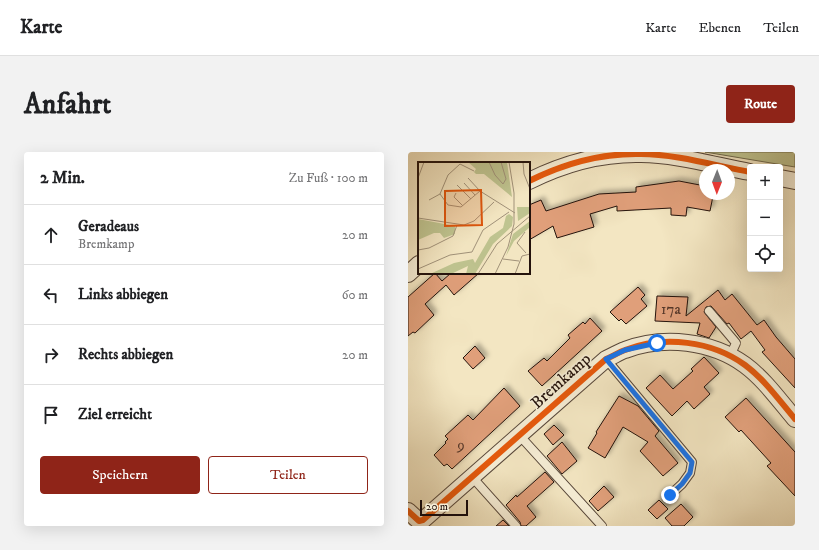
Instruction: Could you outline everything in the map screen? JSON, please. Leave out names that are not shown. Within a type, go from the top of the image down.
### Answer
[{"type":"street","points":[[530,181],[571,163],[597,157],[642,154],[672,154],[747,171]]},
{"type":"street","points":[[783,179],[795,181]]},
{"type":"street","points":[[408,274],[418,265]]},
{"type":"street","name":"Bremkamp","points":[[408,511],[419,521],[425,523],[606,359],[625,350],[641,345],[675,342],[707,346],[730,356],[745,365],[759,377],[795,418]]},
{"type":"lane","points":[[709,311],[736,343],[730,356]]},
{"type":"lane","points":[[606,359],[692,462],[690,473],[682,484],[670,495]]},
{"type":"lane","points":[[520,436],[602,526]]},
{"type":"lane","points":[[473,478],[516,526]]},
{"type":"green space","points":[[705,152],[795,152],[795,167]]},
{"type":"building","points":[[679,181],[699,185],[699,200],[712,200],[710,211],[687,207],[686,216],[671,215],[671,208],[617,211],[617,206],[590,214],[594,227],[557,238],[553,226],[530,239],[530,205],[541,200],[546,211],[599,194],[636,192],[636,187]]},
{"type":"building","points":[[434,274],[436,274],[442,281],[450,274],[478,274],[454,295],[446,285],[425,304],[434,315],[415,333],[413,332],[408,336],[408,297]]},
{"type":"building","points":[[638,287],[645,295],[641,299],[647,306],[626,324],[621,319],[619,321],[610,312]]},
{"type":"building","points":[[718,290],[725,300],[732,294],[757,325],[764,320],[795,359],[795,388],[762,352],[765,350],[751,331],[741,339],[729,323],[727,324],[711,306],[706,307],[704,312],[716,327],[709,338],[697,334],[700,323],[655,321],[657,296],[688,297],[686,316]]},
{"type":"building","points":[[590,318],[602,331],[542,386],[528,371],[544,358],[547,361],[570,338],[568,335],[583,322],[585,324]]},
{"type":"building","points":[[475,346],[485,358],[473,369],[463,358]]},
{"type":"building","points":[[704,357],[719,373],[704,387],[710,394],[694,409],[687,401],[672,416],[646,388],[660,375],[673,389],[693,371],[691,369]]},
{"type":"building","points":[[504,388],[520,406],[452,469],[447,464],[444,466],[434,455],[446,443],[445,442],[448,439],[445,436],[468,415],[473,420]]},
{"type":"building","points":[[619,396],[638,406],[659,431],[655,436],[678,463],[663,476],[640,451],[648,442],[623,427],[605,458],[588,448],[597,433],[596,432]]},
{"type":"building","points":[[746,398],[795,452],[795,496],[767,466],[771,463],[741,430],[739,432],[725,417]]},
{"type":"building","points":[[554,425],[564,435],[553,445],[544,434]]},
{"type":"building","points":[[562,442],[577,461],[562,474],[547,456]]},
{"type":"building","points":[[545,472],[554,482],[527,506],[536,517],[526,526],[521,526],[520,522],[506,505]]},
{"type":"building","points":[[604,486],[614,497],[598,511],[589,501]]},
{"type":"building","points":[[659,500],[668,509],[657,519],[648,510]]},
{"type":"building","points":[[681,504],[693,517],[684,526],[672,526],[665,518]]},
{"type":"building","points":[[503,520],[509,526],[496,526]]},
{"type":"cycle path","points":[[530,181],[556,169],[584,160],[626,154],[668,156],[747,171]]},
{"type":"cycle path","points":[[408,511],[419,521],[423,520],[606,359],[640,345],[671,342],[687,343],[718,350],[745,365],[759,377],[795,419]]},
{"type":"route","points":[[657,343],[641,345],[625,350],[606,359],[692,462],[690,473],[682,484],[670,495]]}]
